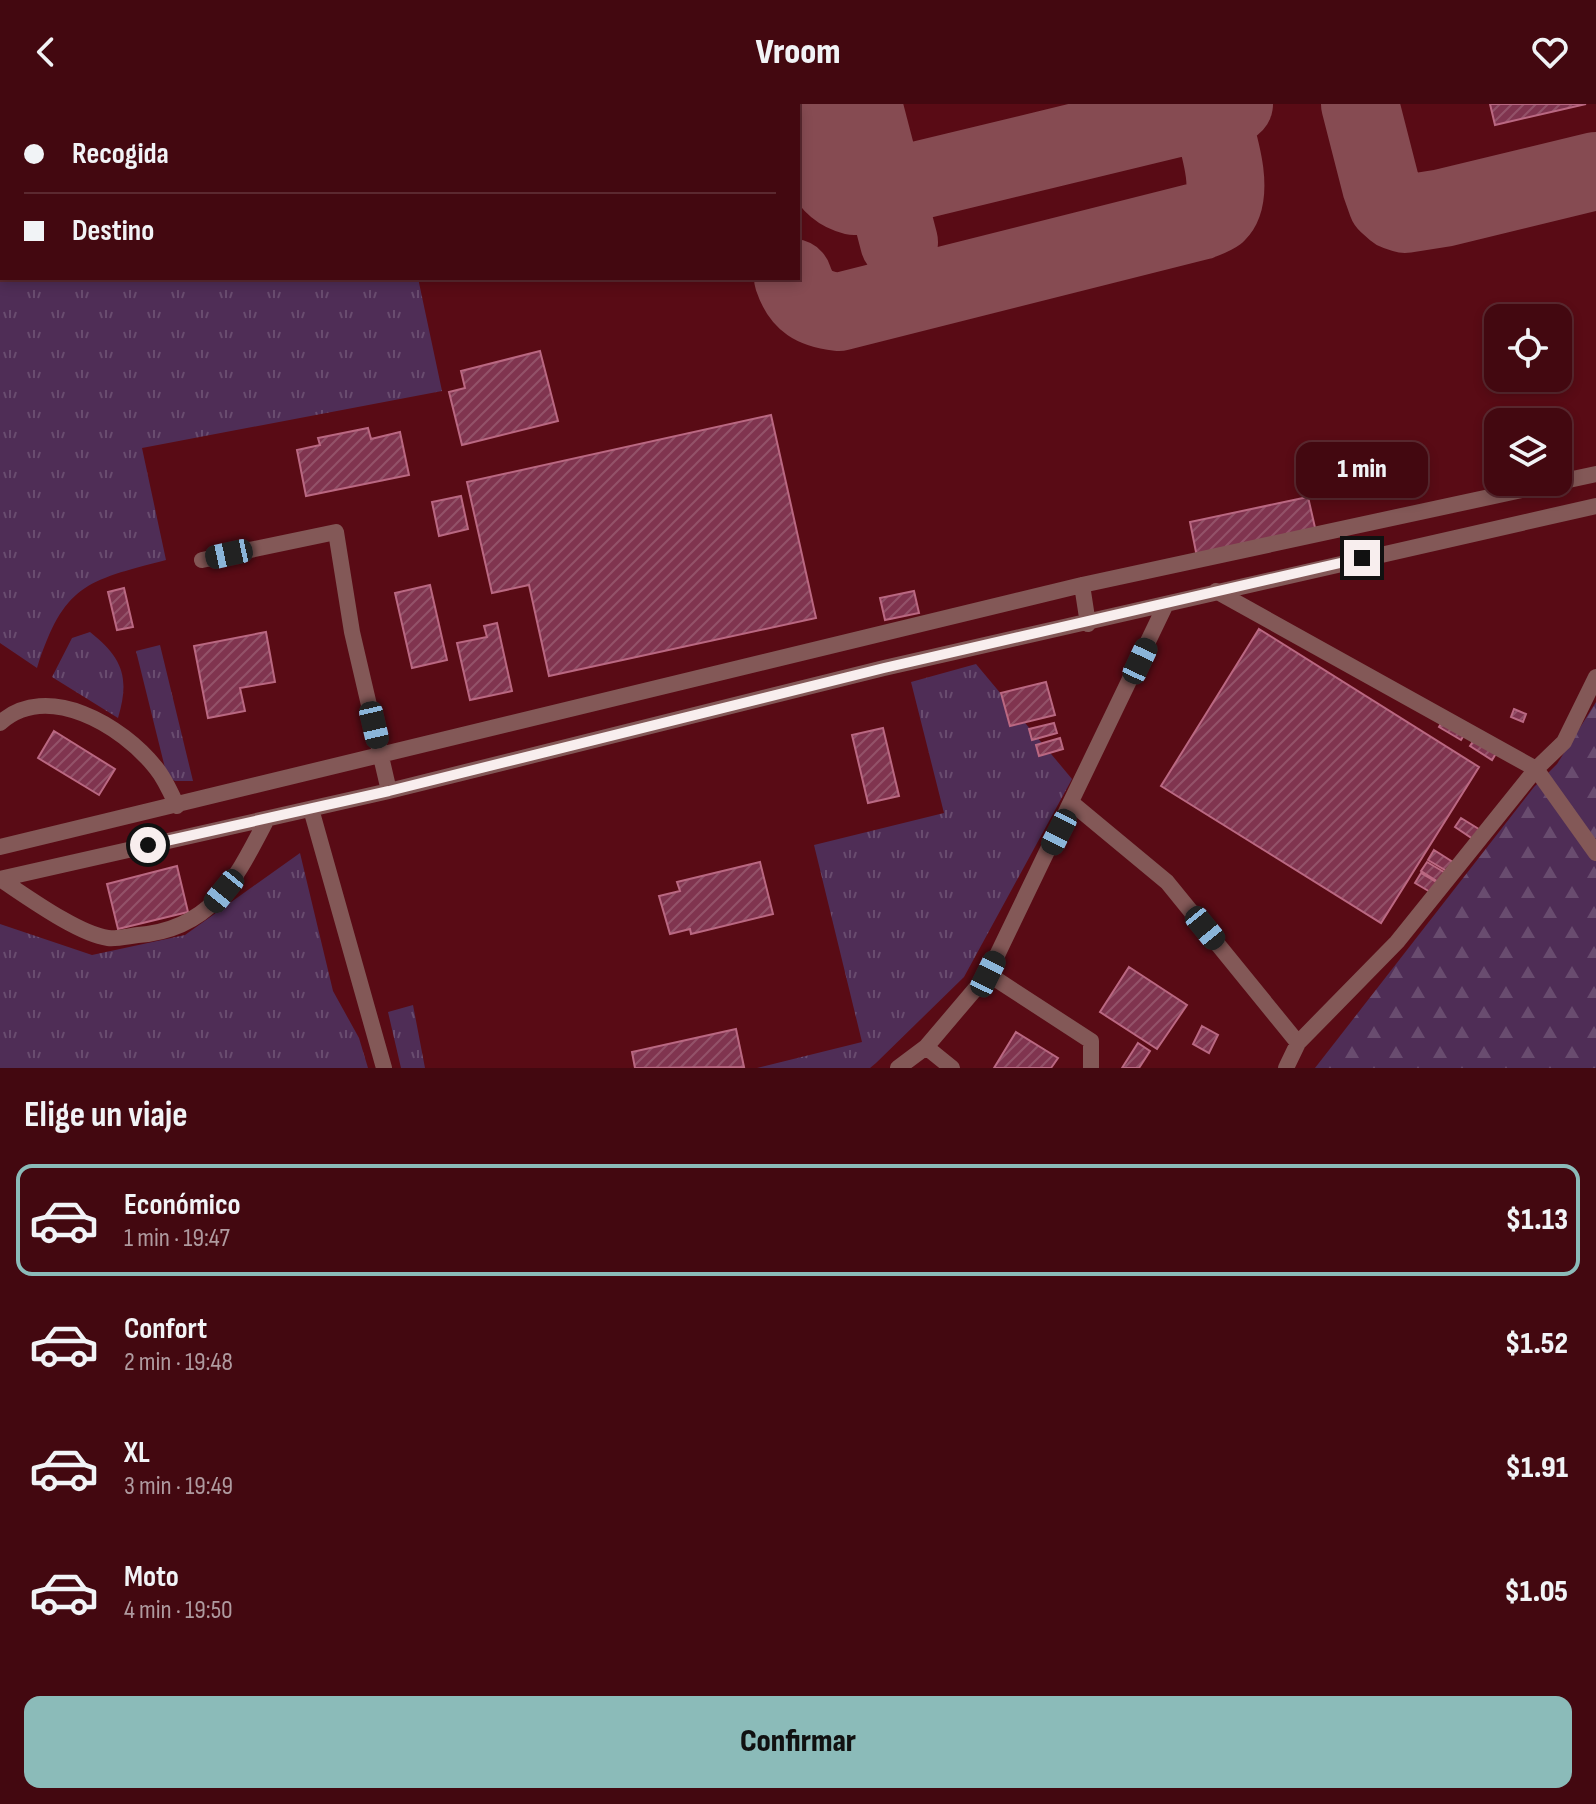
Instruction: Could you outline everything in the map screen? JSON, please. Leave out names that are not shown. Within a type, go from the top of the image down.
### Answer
[{"type":"lane","points":[[0,847],[1082,585],[1596,474]]},
{"type":"lane","points":[[0,879],[389,791],[884,668],[1596,506]]},
{"type":"lane","points":[[202,560],[336,532],[352,632],[389,791]]},
{"type":"lane","points":[[1082,585],[1088,624]]},
{"type":"lane","points":[[1216,591],[1536,769],[1596,853]]},
{"type":"lane","points":[[898,1068],[926,1047],[988,974],[1073,804],[1166,604]]},
{"type":"lane","points":[[1286,1068],[1298,1043],[1397,942],[1536,769],[1564,742],[1596,677]]},
{"type":"lane","points":[[0,723],[13,711],[38,703],[62,707],[91,718],[136,747],[157,769],[177,806]]},
{"type":"lane","points":[[1073,804],[1167,882],[1298,1043]]},
{"type":"lane","points":[[311,809],[384,1068]]},
{"type":"lane","points":[[0,879],[61,918],[107,938],[156,934],[207,912],[241,870],[267,819]]},
{"type":"lane","points":[[988,974],[1091,1041],[1091,1068]]},
{"type":"lane","points":[[926,1047],[952,1068]]},
{"type":"green space","points":[[0,280],[418,280],[442,391],[142,448],[166,560],[115,574],[81,591],[57,619],[37,668],[0,643]]},
{"type":"green space","points":[[90,632],[110,651],[121,670],[123,691],[118,718],[52,677],[72,638]]},
{"type":"green space","points":[[160,645],[193,781],[175,781],[167,776],[136,651]]},
{"type":"green space","points":[[976,664],[1072,779],[964,977],[876,1063],[870,1068],[757,1068],[862,1042],[814,845],[944,813],[911,682]]},
{"type":"green space","points":[[1596,702],[1596,1068],[1315,1068],[1534,787],[1557,764]]},
{"type":"green space","points":[[300,853],[333,991],[359,1038],[368,1068],[0,1068],[0,924],[92,955],[185,935]]},
{"type":"green space","points":[[413,1005],[425,1068],[401,1068],[388,1012]]},
{"type":"building","points":[[1490,104],[1586,104],[1495,125]]},
{"type":"building","points":[[540,351],[558,421],[462,445],[449,392],[465,388],[461,371]]},
{"type":"building","points":[[771,415],[816,618],[549,676],[529,585],[492,593],[467,482]]},
{"type":"building","points":[[368,428],[371,439],[400,432],[409,475],[306,496],[297,450],[320,445],[318,438]]},
{"type":"building","points":[[461,496],[468,529],[439,536],[432,502]]},
{"type":"building","points":[[1308,497],[1316,532],[1197,557],[1190,522]]},
{"type":"building","points":[[430,585],[447,660],[412,668],[395,593]]},
{"type":"building","points":[[124,588],[133,627],[117,630],[108,592]]},
{"type":"building","points":[[914,591],[919,613],[885,620],[880,598]]},
{"type":"building","points":[[497,623],[512,691],[470,700],[457,643],[487,637],[484,626]]},
{"type":"building","points":[[1259,629],[1479,767],[1381,923],[1161,786]]},
{"type":"building","points":[[266,632],[275,682],[240,688],[245,711],[208,718],[194,646]]},
{"type":"building","points":[[1046,682],[1055,715],[1010,726],[1001,693]]},
{"type":"building","points":[[1514,709],[1526,714],[1523,722],[1511,717]]},
{"type":"building","points":[[1445,717],[1467,730],[1461,740],[1439,727]]},
{"type":"building","points":[[1054,723],[1057,733],[1032,740],[1029,729]]},
{"type":"building","points":[[883,728],[899,796],[868,803],[852,735]]},
{"type":"building","points":[[54,731],[115,769],[99,795],[38,758]]},
{"type":"building","points":[[1476,737],[1498,750],[1492,760],[1470,746]]},
{"type":"building","points":[[1060,738],[1063,749],[1039,756],[1036,745]]},
{"type":"building","points":[[1461,818],[1482,831],[1476,841],[1455,827]]},
{"type":"building","points":[[1434,850],[1456,864],[1450,873],[1428,860]]},
{"type":"building","points":[[760,862],[773,914],[691,934],[690,929],[670,934],[659,896],[680,891],[677,882]]},
{"type":"building","points":[[1427,862],[1449,875],[1443,885],[1421,871]]},
{"type":"building","points":[[177,866],[188,912],[118,929],[107,884]]},
{"type":"building","points":[[1421,873],[1443,886],[1437,896],[1415,883]]},
{"type":"building","points":[[1129,967],[1187,1005],[1157,1049],[1100,1012]]},
{"type":"building","points":[[1202,1026],[1218,1035],[1209,1053],[1193,1044]]},
{"type":"building","points":[[736,1029],[744,1067],[635,1068],[632,1052]]},
{"type":"building","points":[[1016,1032],[1058,1058],[1051,1068],[994,1068]]},
{"type":"building","points":[[1138,1043],[1150,1051],[1139,1068],[1122,1068]]},
{"type":"taxiway","points":[[804,104],[824,172],[841,191],[854,196],[1234,104]]},
{"type":"taxiway","points":[[863,104],[899,242]]},
{"type":"taxiway","points":[[794,280],[804,299],[822,309],[839,312],[1200,221],[1217,213],[1225,191],[1223,160],[1208,104]]},
{"type":"taxiway","points":[[1360,104],[1387,203],[1405,214],[1443,208],[1596,171]]},
{"type":"route","points":[[148,845],[389,791],[884,668],[1088,624],[1362,558]]}]
